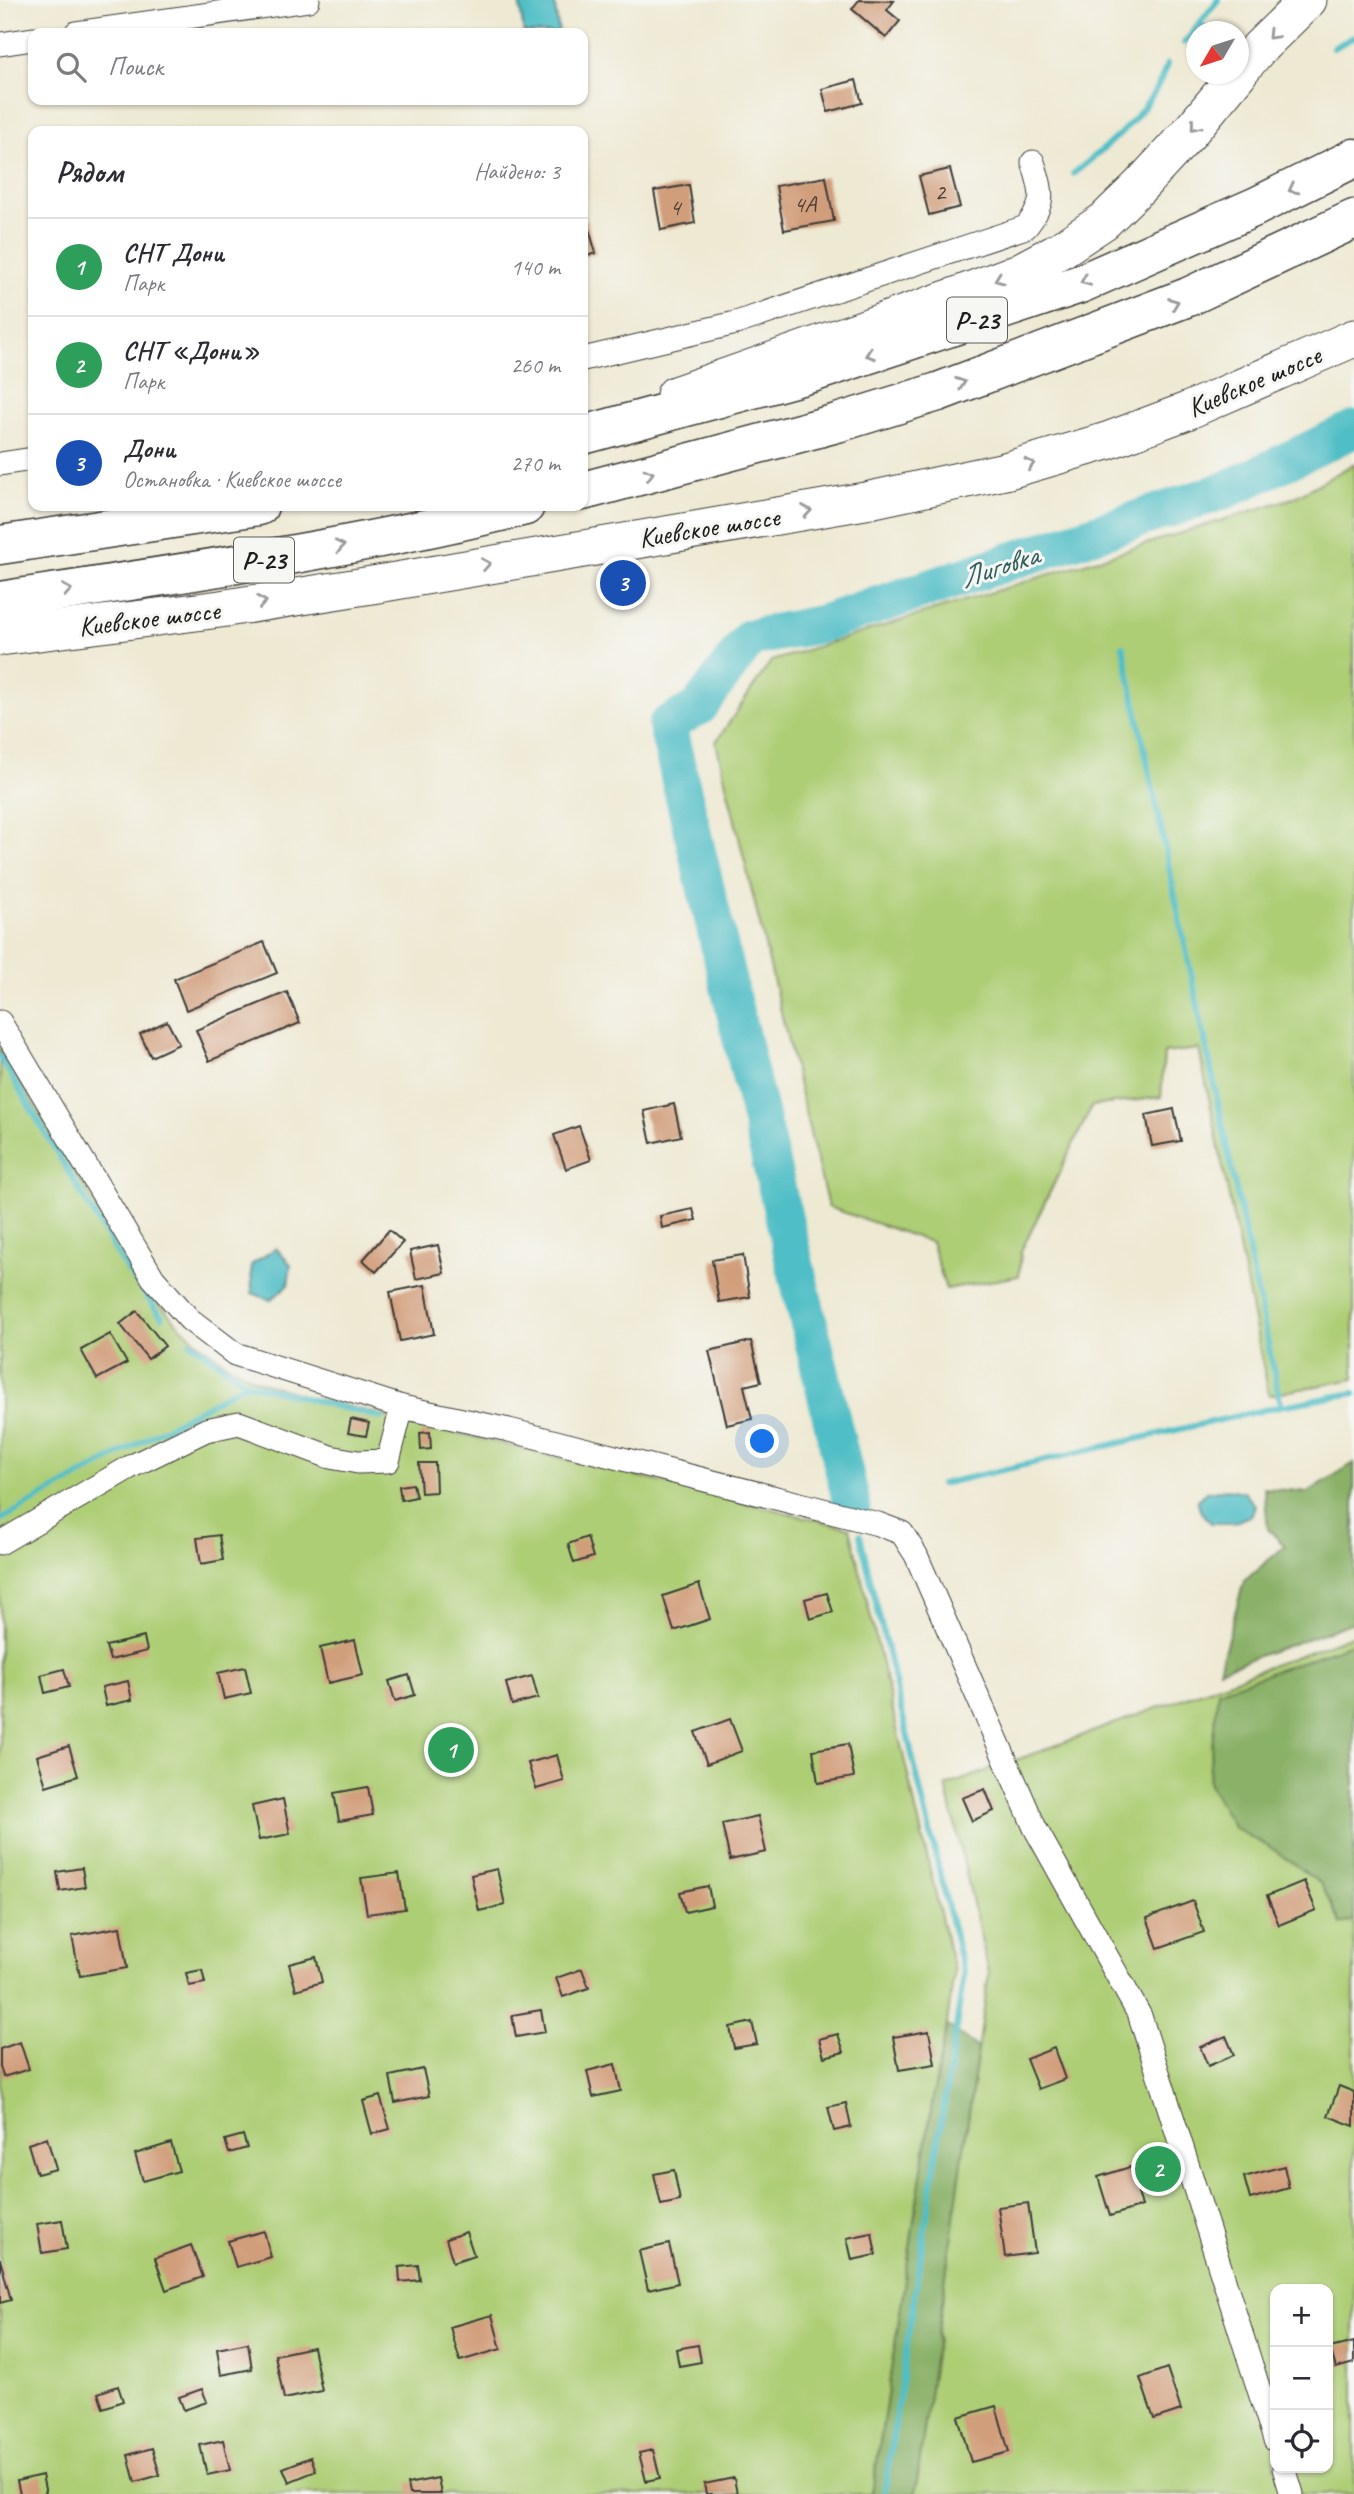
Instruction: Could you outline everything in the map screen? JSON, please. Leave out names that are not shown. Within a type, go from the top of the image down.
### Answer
[{"type":"highway","name":"Р-23","points":[[588,434],[812,373],[1080,284],[1255,207],[1354,158]]},
{"type":"highway","name":"Р-23","points":[[588,490],[837,423],[938,392],[1188,297],[1354,219]]},
{"type":"highway","name":"Р-23","points":[[0,545],[226,511]]},
{"type":"highway","name":"Р-23","points":[[0,601],[304,554],[504,511]]},
{"type":"main road","name":"Р-23","points":[[1249,60],[1308,0]]},
{"type":"main road","name":"Р-23","points":[[588,426],[1019,272],[1062,249],[1104,221],[1188,134],[1229,84]]},
{"type":"main road","name":"Киевское шоссе","points":[[0,637],[220,609],[378,584],[865,501],[1005,471],[1107,441],[1187,411],[1354,338]]},
{"type":"street","points":[[111,28],[308,0]]},
{"type":"street","points":[[0,44],[28,40]]},
{"type":"street","points":[[588,358],[737,323],[1026,227],[1039,211],[1042,194],[1033,162]]},
{"type":"street","points":[[0,464],[28,460]]},
{"type":"street","points":[[0,1021],[153,1278],[189,1319],[235,1354],[402,1407],[509,1430],[664,1469],[878,1524],[902,1534],[916,1555],[1035,1828],[1140,2016],[1270,2424]]},
{"type":"street","points":[[0,1543],[130,1467],[206,1430],[239,1423],[330,1457],[358,1462],[388,1461],[402,1407]]},
{"type":"street","points":[[1286,2473],[1292,2494]]},
{"type":"green space","points":[[1354,464],[1354,1379],[1269,1395],[1199,1049],[1164,1053],[1161,1097],[1092,1106],[1021,1251],[1019,1276],[946,1289],[931,1242],[828,1207],[716,742],[771,661],[1293,498]]},
{"type":"green space","points":[[0,1049],[140,1277],[162,1307],[188,1333],[232,1367],[262,1382],[305,1396],[850,1528],[954,1972],[872,2494],[0,2494]]},
{"type":"green space","points":[[1354,1463],[1354,1622],[1219,1670],[1244,1581],[1285,1546],[1268,1529],[1264,1488],[1308,1492]]},
{"type":"green space","points":[[1354,1635],[1354,2494],[915,2494],[989,1973],[946,1786]]},
{"type":"green space","points":[[1354,1643],[1354,1920],[1341,1924],[1321,1884],[1273,1849],[1234,1828],[1208,1782],[1218,1691]]},
{"type":"green space","points":[[947,2025],[978,2048],[915,2494],[872,2494],[936,2079]]},
{"type":"water","points":[[519,0],[554,0],[558,28],[523,28]]},
{"type":"water","points":[[276,1248],[291,1265],[288,1285],[271,1300],[252,1293],[251,1265]]},
{"type":"water","points":[[1227,1489],[1244,1492],[1255,1505],[1252,1515],[1233,1523],[1211,1523],[1201,1512],[1197,1500],[1206,1492]]},
{"type":"building","points":[[859,0],[894,1],[887,10],[900,21],[886,38],[852,9]]},
{"type":"building","points":[[856,80],[862,103],[828,112],[822,89]]},
{"type":"building","points":[[950,169],[960,207],[929,215],[919,176]]},
{"type":"building","points":[[826,177],[834,221],[784,230],[776,186]]},
{"type":"building","points":[[689,185],[695,223],[661,230],[654,191]]},
{"type":"building","points":[[588,226],[596,253],[588,255]]},
{"type":"building","points":[[264,942],[277,973],[186,1010],[174,979]]},
{"type":"building","points":[[287,992],[300,1023],[209,1061],[196,1030]]},
{"type":"building","points":[[167,1021],[179,1044],[151,1057],[140,1034]]},
{"type":"building","points":[[674,1104],[681,1136],[651,1143],[644,1111]]},
{"type":"building","points":[[1174,1109],[1181,1141],[1152,1146],[1146,1115]]},
{"type":"building","points":[[579,1126],[591,1160],[566,1169],[554,1135]]},
{"type":"building","points":[[693,1209],[696,1220],[662,1228],[660,1216]]},
{"type":"building","points":[[389,1230],[403,1242],[376,1272],[363,1260]]},
{"type":"building","points":[[438,1245],[444,1273],[416,1279],[410,1251]]},
{"type":"building","points":[[743,1255],[750,1297],[719,1302],[712,1260]]},
{"type":"building","points":[[425,1285],[434,1334],[400,1341],[390,1292]]},
{"type":"building","points":[[137,1311],[165,1346],[148,1359],[120,1324]]},
{"type":"building","points":[[110,1334],[127,1363],[97,1379],[81,1350]]},
{"type":"building","points":[[751,1341],[761,1382],[744,1386],[752,1419],[727,1425],[709,1351]]},
{"type":"building","points":[[351,1419],[369,1423],[366,1436],[348,1433]]},
{"type":"building","points":[[430,1432],[431,1449],[421,1450],[420,1433]]},
{"type":"building","points":[[419,1463],[435,1463],[436,1492],[421,1493]]},
{"type":"building","points":[[413,1484],[416,1497],[401,1500],[399,1486]]},
{"type":"building","points":[[219,1535],[223,1560],[201,1564],[197,1538]]},
{"type":"building","points":[[587,1537],[593,1557],[574,1563],[568,1544]]},
{"type":"building","points":[[699,1584],[710,1619],[674,1631],[663,1596]]},
{"type":"building","points":[[827,1593],[833,1612],[810,1619],[805,1599]]},
{"type":"building","points":[[144,1637],[147,1651],[110,1660],[106,1646]]},
{"type":"building","points":[[355,1640],[363,1675],[328,1683],[320,1648]]},
{"type":"building","points":[[245,1667],[251,1693],[224,1699],[218,1673]]},
{"type":"building","points":[[64,1669],[69,1687],[45,1693],[41,1675]]},
{"type":"building","points":[[409,1675],[415,1695],[395,1701],[389,1681]]},
{"type":"building","points":[[532,1676],[538,1698],[512,1705],[506,1683]]},
{"type":"building","points":[[128,1681],[132,1700],[106,1706],[102,1687]]},
{"type":"building","points":[[730,1719],[742,1751],[707,1764],[695,1732]]},
{"type":"building","points":[[848,1744],[854,1777],[818,1783],[813,1750]]},
{"type":"building","points":[[69,1746],[78,1776],[46,1786],[37,1756]]},
{"type":"building","points":[[557,1755],[564,1781],[536,1789],[528,1763]]},
{"type":"building","points":[[368,1787],[373,1815],[339,1821],[334,1793]]},
{"type":"building","points":[[985,1789],[994,1811],[972,1821],[962,1798]]},
{"type":"building","points":[[283,1799],[290,1834],[259,1840],[252,1806]]},
{"type":"building","points":[[758,1816],[766,1852],[730,1860],[722,1824]]},
{"type":"building","points":[[82,1868],[85,1887],[60,1891],[57,1872]]},
{"type":"building","points":[[497,1869],[505,1905],[479,1911],[471,1875]]},
{"type":"building","points":[[399,1873],[405,1909],[367,1914],[361,1878]]},
{"type":"building","points":[[1304,1881],[1316,1910],[1279,1925],[1267,1896]]},
{"type":"building","points":[[708,1886],[712,1906],[685,1912],[680,1892]]},
{"type":"building","points":[[1193,1901],[1204,1932],[1158,1948],[1147,1918]]},
{"type":"building","points":[[120,1927],[127,1968],[80,1976],[72,1936]]},
{"type":"building","points":[[316,1957],[322,1982],[296,1990],[289,1964]]},
{"type":"building","points":[[582,1969],[589,1988],[563,1997],[556,1978]]},
{"type":"building","points":[[202,1970],[205,1983],[189,1986],[186,1973]]},
{"type":"building","points":[[541,2010],[545,2032],[516,2037],[512,2015]]},
{"type":"building","points":[[752,2022],[757,2044],[734,2048],[730,2027]]},
{"type":"building","points":[[929,2031],[935,2064],[899,2070],[893,2037]]},
{"type":"building","points":[[838,2034],[844,2052],[824,2057],[819,2039]]},
{"type":"building","points":[[1226,2036],[1234,2055],[1208,2066],[1200,2047]]},
{"type":"building","points":[[20,2042],[29,2069],[3,2077],[0,2049]]},
{"type":"building","points":[[1054,2048],[1065,2079],[1038,2089],[1026,2059]]},
{"type":"building","points":[[615,2064],[621,2091],[593,2097],[587,2071]]},
{"type":"building","points":[[423,2069],[429,2096],[395,2103],[390,2076]]},
{"type":"building","points":[[1339,2086],[1354,2092],[1354,2126],[1328,2116]]},
{"type":"building","points":[[380,2096],[390,2129],[372,2134],[363,2101]]},
{"type":"building","points":[[846,2103],[851,2127],[834,2131],[828,2107]]},
{"type":"building","points":[[243,2135],[247,2148],[229,2153],[225,2140]]},
{"type":"building","points":[[47,2138],[56,2169],[37,2174],[28,2144]]},
{"type":"building","points":[[171,2143],[179,2171],[143,2181],[135,2154]]},
{"type":"building","points":[[1284,2166],[1289,2188],[1250,2199],[1244,2177]]},
{"type":"building","points":[[1130,2167],[1142,2206],[1110,2216],[1098,2177]]},
{"type":"building","points":[[674,2170],[680,2201],[661,2205],[654,2174]]},
{"type":"building","points":[[1028,2203],[1035,2253],[1005,2257],[998,2207]]},
{"type":"building","points":[[62,2220],[67,2249],[42,2253],[37,2224]]},
{"type":"building","points":[[264,2231],[271,2257],[236,2267],[228,2241]]},
{"type":"building","points":[[466,2232],[474,2255],[453,2262],[446,2239]]},
{"type":"building","points":[[872,2233],[876,2255],[852,2260],[847,2238]]},
{"type":"building","points":[[669,2244],[678,2283],[648,2290],[639,2251]]},
{"type":"building","points":[[191,2245],[203,2277],[166,2290],[155,2258]]},
{"type":"building","points":[[0,2259],[11,2300],[0,2303]]},
{"type":"building","points":[[418,2265],[420,2280],[400,2282],[399,2267]]},
{"type":"building","points":[[492,2315],[501,2349],[460,2361],[450,2327]]},
{"type":"building","points":[[1354,2342],[1354,2363],[1336,2368],[1333,2347]]},
{"type":"building","points":[[248,2343],[252,2369],[221,2375],[217,2349]]},
{"type":"building","points":[[698,2345],[701,2362],[679,2366],[676,2349]]},
{"type":"building","points":[[313,2347],[322,2391],[284,2399],[275,2355]]},
{"type":"building","points":[[1167,2368],[1181,2410],[1154,2419],[1140,2378]]},
{"type":"building","points":[[118,2386],[123,2401],[103,2408],[98,2393]]},
{"type":"building","points":[[202,2389],[207,2402],[184,2410],[179,2397]]},
{"type":"building","points":[[996,2406],[1009,2452],[971,2462],[958,2417]]},
{"type":"building","points":[[223,2440],[230,2470],[207,2475],[200,2445]]},
{"type":"building","points":[[152,2448],[160,2475],[135,2482],[128,2455]]},
{"type":"building","points":[[653,2450],[660,2478],[646,2481],[639,2453]]},
{"type":"building","points":[[311,2457],[316,2471],[289,2482],[283,2468]]},
{"type":"building","points":[[42,2475],[46,2494],[20,2494],[17,2481]]},
{"type":"building","points":[[438,2478],[441,2494],[409,2494],[407,2484]]},
{"type":"building","points":[[734,2478],[737,2494],[706,2494],[704,2484]]},
{"type":"waterway","points":[[1184,43],[1218,0]]},
{"type":"waterway","points":[[1333,48],[1354,37]]},
{"type":"waterway","points":[[1073,174],[1115,139],[1141,111],[1160,81],[1167,64]]},
{"type":"waterway","name":"Лиговка","points":[[852,1505],[667,725],[699,707],[750,638],[821,624],[1226,490],[1354,429]]},
{"type":"waterway","points":[[1123,646],[1281,1406]]},
{"type":"waterway","points":[[0,1057],[127,1270],[162,1317]]},
{"type":"waterway","points":[[190,1342],[247,1383],[382,1418]]},
{"type":"waterway","points":[[0,1520],[247,1383]]},
{"type":"waterway","points":[[941,1484],[1281,1406],[1354,1393]]},
{"type":"waterway","points":[[860,1535],[964,1975],[884,2494]]},
{"type":"place","name":"Дони","points":[[623,583]]},
{"type":"place","name":"СНТ Дони","points":[[451,1750]]},
{"type":"place","name":"СНТ «Дони»","points":[[1158,2169]]}]
